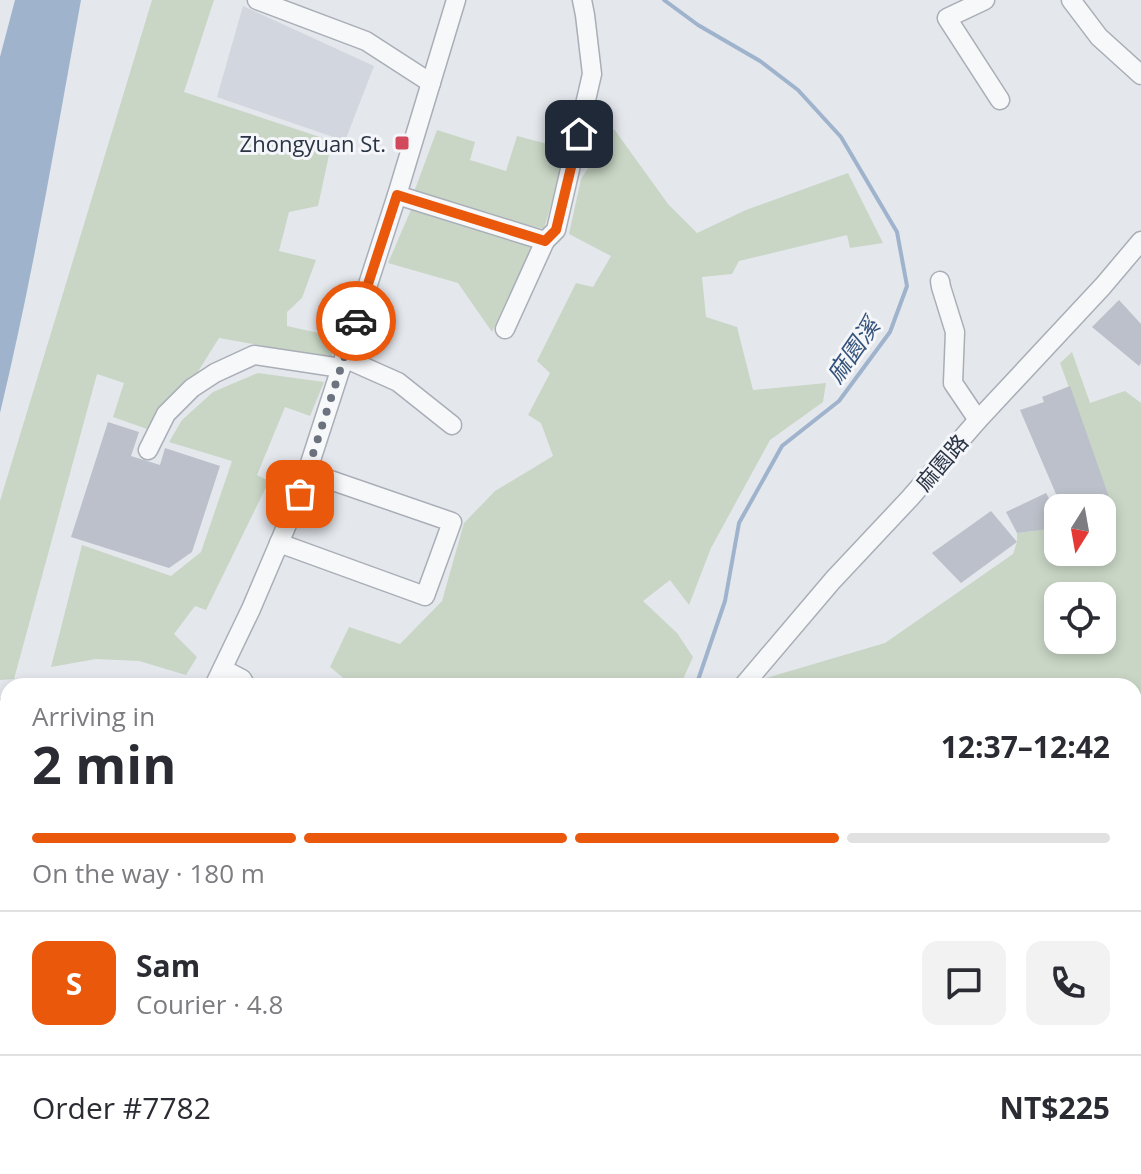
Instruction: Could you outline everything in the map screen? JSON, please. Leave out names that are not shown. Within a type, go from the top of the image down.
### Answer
[{"type":"street","points":[[257,0],[366,41],[431,83]]},
{"type":"street","points":[[218,678],[300,494],[397,195],[456,0]]},
{"type":"street","points":[[505,329],[545,241],[556,230],[592,74],[582,0]]},
{"type":"street","points":[[985,0],[947,18],[1000,100]]},
{"type":"street","points":[[1071,0],[1099,37],[1141,75]]},
{"type":"street","points":[[397,195],[545,241]]},
{"type":"street","name":"麻園路","points":[[750,678],[833,580],[1141,241]]},
{"type":"street","points":[[940,281],[955,332],[953,383],[978,420]]},
{"type":"street","points":[[148,450],[166,414],[192,388],[215,373],[254,355],[342,363],[398,382],[452,425]]},
{"type":"street","points":[[279,543],[425,596],[452,522],[307,472]]},
{"type":"street","points":[[225,665],[241,678]]},
{"type":"shaded area","points":[[243,6],[374,66],[345,141],[217,97]]},
{"type":"green space","points":[[152,0],[214,0],[184,92],[332,141],[318,206],[289,212],[279,251],[316,260],[302,298],[287,312],[287,326],[337,337],[331,358],[219,338],[194,378],[182,385],[160,411],[150,430],[113,417],[124,383],[97,374],[14,678],[0,678],[0,501]]},
{"type":"green space","points":[[614,129],[668,204],[697,233],[746,210],[848,173],[883,243],[850,248],[847,235],[739,261],[732,274],[702,277],[706,317],[737,327],[753,390],[826,383],[823,402],[770,440],[711,548],[689,605],[670,580],[643,601],[677,633],[693,657],[684,678],[343,678],[330,667],[349,627],[400,644],[442,601],[464,523],[495,491],[553,456],[541,423],[528,415],[550,373],[537,361],[576,283],[593,287],[611,256],[569,234],[581,179]]},
{"type":"green space","points":[[437,130],[475,142],[470,160],[506,171],[517,136],[567,149],[544,229],[414,192]]},
{"type":"green space","points":[[413,205],[532,246],[492,332],[458,283],[388,263]]},
{"type":"green space","points":[[1072,352],[1090,403],[1125,391],[1141,403],[1141,678],[767,678],[885,643],[1013,554],[1017,533],[1044,530],[1044,566],[1116,566],[1116,494],[1108,494],[1060,363]]},
{"type":"green space","points":[[258,373],[324,382],[310,416],[285,407],[257,475],[269,481],[206,610],[195,606],[174,634],[197,657],[186,675],[139,661],[96,659],[51,667],[82,545],[171,576],[201,552],[232,461],[169,442],[182,420],[213,392]]},
{"type":"water","points":[[15,0],[81,0],[34,259],[0,413],[0,57]]},
{"type":"building","points":[[1119,300],[1141,324],[1139,366],[1092,327]]},
{"type":"building","points":[[1070,386],[1108,494],[1056,494],[1020,410],[1044,402],[1042,397]]},
{"type":"building","points":[[108,422],[139,432],[131,456],[160,465],[165,448],[220,466],[192,552],[169,568],[71,537]]},
{"type":"building","points":[[1046,493],[1047,494],[1044,494],[1044,530],[1017,533],[1006,512]]},
{"type":"building","points":[[991,511],[1017,542],[961,583],[932,553]]},
{"type":"waterway","name":"麻園溪","points":[[664,0],[698,25],[760,61],[798,90],[841,137],[897,232],[907,286],[890,332],[839,401],[782,446],[739,523],[725,601],[699,678]]},
{"type":"way so far","points":[[300,494],[356,321]]},
{"type":"place","name":"Zhongyuan St.","points":[[402,143]]},
{"type":"route","points":[[356,321],[397,195],[545,241],[556,230],[579,134]]}]
